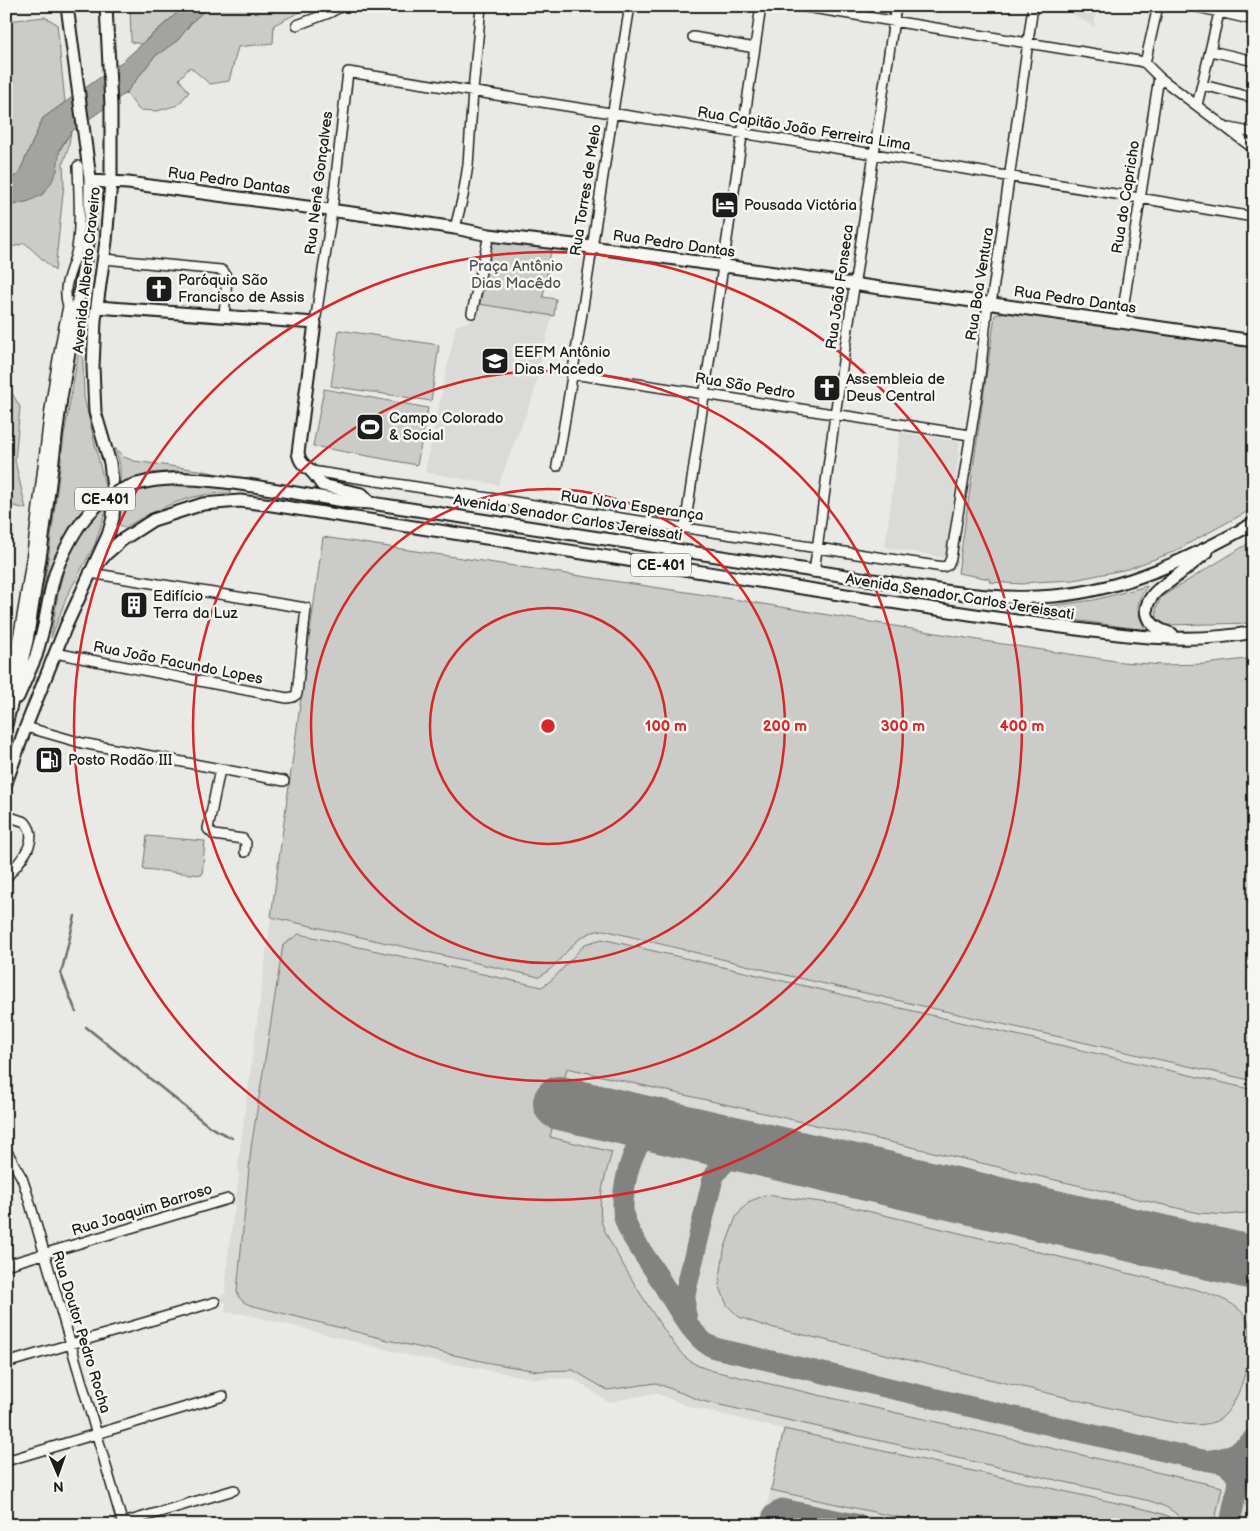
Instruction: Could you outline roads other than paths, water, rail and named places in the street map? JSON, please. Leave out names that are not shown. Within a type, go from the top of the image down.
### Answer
[{"type":"main road","name":"Avenida Alberto Craveiro","points":[[8,719],[27,641],[42,545],[61,398],[90,231],[90,181],[67,6]]},
{"type":"main road","name":"Avenida Alberto Craveiro","points":[[6,783],[55,653],[108,536],[113,518],[114,501],[110,463],[95,412],[93,367],[97,307],[104,259],[111,182],[110,65],[106,6]]},
{"type":"main road","name":"Rua Pedro Dantas","points":[[90,181],[226,196],[455,228],[489,235],[592,247],[1253,340]]},
{"type":"main road","points":[[97,307],[315,323]]},
{"type":"main road","name":"Rua Nenê Gonçalves","points":[[315,323],[298,453],[301,463],[325,487],[362,494],[371,503]]},
{"type":"main road","name":"Avenida Senador Carlos Jereissati","points":[[8,719],[36,656],[55,574],[61,557],[83,520],[95,506],[123,489],[153,480],[191,479],[247,485],[814,572],[978,596],[1010,598],[1055,596],[1121,582],[1161,568],[1220,541],[1254,522]]},
{"type":"main road","name":"Avenida Senador Carlos Jereissati","points":[[90,573],[122,540],[153,520],[203,504],[240,501],[501,539],[982,617],[1121,635],[1188,638],[1229,636],[1254,632]]},
{"type":"main road","points":[[1188,638],[1160,631],[1153,626],[1149,620],[1148,604],[1157,590],[1220,541]]},
{"type":"street","points":[[296,25],[329,13],[342,6]]},
{"type":"street","points":[[455,228],[468,164],[481,6]]},
{"type":"street","name":"Rua Torres de Melo","points":[[557,466],[630,6]]},
{"type":"street","points":[[685,527],[761,6]]},
{"type":"street","points":[[800,6],[1145,63],[1159,77],[1254,149]]},
{"type":"street","name":"Rua João Fonseca","points":[[814,572],[835,415],[896,6]]},
{"type":"street","name":"Rua Boa Ventura","points":[[948,564],[951,558],[1010,177],[1033,6]]},
{"type":"street","points":[[1145,63],[1158,6]]},
{"type":"street","points":[[1193,6],[1254,20]]},
{"type":"street","points":[[1197,105],[1219,13]]},
{"type":"street","points":[[693,37],[755,48]]},
{"type":"street","points":[[1211,51],[1254,61]]},
{"type":"street","name":"Rua Capitão João Ferreira Lima","points":[[348,72],[874,154],[1254,217]]},
{"type":"street","name":"Rua Nenê Gonçalves","points":[[315,323],[332,211],[348,72]]},
{"type":"street","name":"Rua do Capricho","points":[[1121,322],[1159,77]]},
{"type":"street","points":[[1202,86],[1254,98]]},
{"type":"street","points":[[1226,128],[1254,133]]},
{"type":"street","points":[[6,694],[23,608],[38,513],[54,385],[68,306],[65,298],[68,275],[77,250],[80,199],[78,166]]},
{"type":"street","points":[[472,313],[489,235]]},
{"type":"street","points":[[104,259],[221,270],[227,278],[224,316]]},
{"type":"street","points":[[1253,340],[1254,324]]},
{"type":"street","name":"Rua São Pedro","points":[[573,374],[970,436]]},
{"type":"street","name":"Rua Nova Esperança","points":[[311,471],[943,567],[948,564]]},
{"type":"street","name":"Rua João Facundo Lopes","points":[[55,653],[287,698],[295,696],[298,691],[306,608],[90,573]]},
{"type":"street","points":[[26,727],[82,743],[284,782]]},
{"type":"street","points":[[220,769],[208,829],[214,835],[243,839],[246,843],[245,852]]},
{"type":"street","points":[[6,819],[13,818],[25,822],[31,832],[30,846],[6,878]]},
{"type":"street","name":"Rua Doutor Pedro Rocha","points":[[6,1150],[24,1186],[123,1524]]},
{"type":"street","name":"Rua Joaquim Barroso","points":[[6,1265],[228,1199]]},
{"type":"street","points":[[6,1363],[214,1302]]},
{"type":"street","points":[[6,1461],[223,1396]]},
{"type":"street","points":[[123,1524],[234,1490]]},
{"type":"waterway","points":[[75,916],[61,974],[76,1012]]},
{"type":"waterway","points":[[86,1027],[210,1127],[232,1138]]},
{"type":"place","name":"Pousada Victória","points":[[725,205]]},
{"type":"place","name":"Paróquia São Francisco de Assis","points":[[159,289]]},
{"type":"place","name":"EEFM Antônio Dias Macedo","points":[[495,361]]},
{"type":"place","name":"Assembleia de Deus Central","points":[[827,388]]},
{"type":"place","name":"Campo Colorado & Social","points":[[370,427]]},
{"type":"place","name":"Edifício Terra da Luz","points":[[134,605]]},
{"type":"place","name":"Posto Rodão III","points":[[49,760]]},
{"type":"park label","name":"Praça Antônio Dias Macêdo","points":[[516,274]]}]
